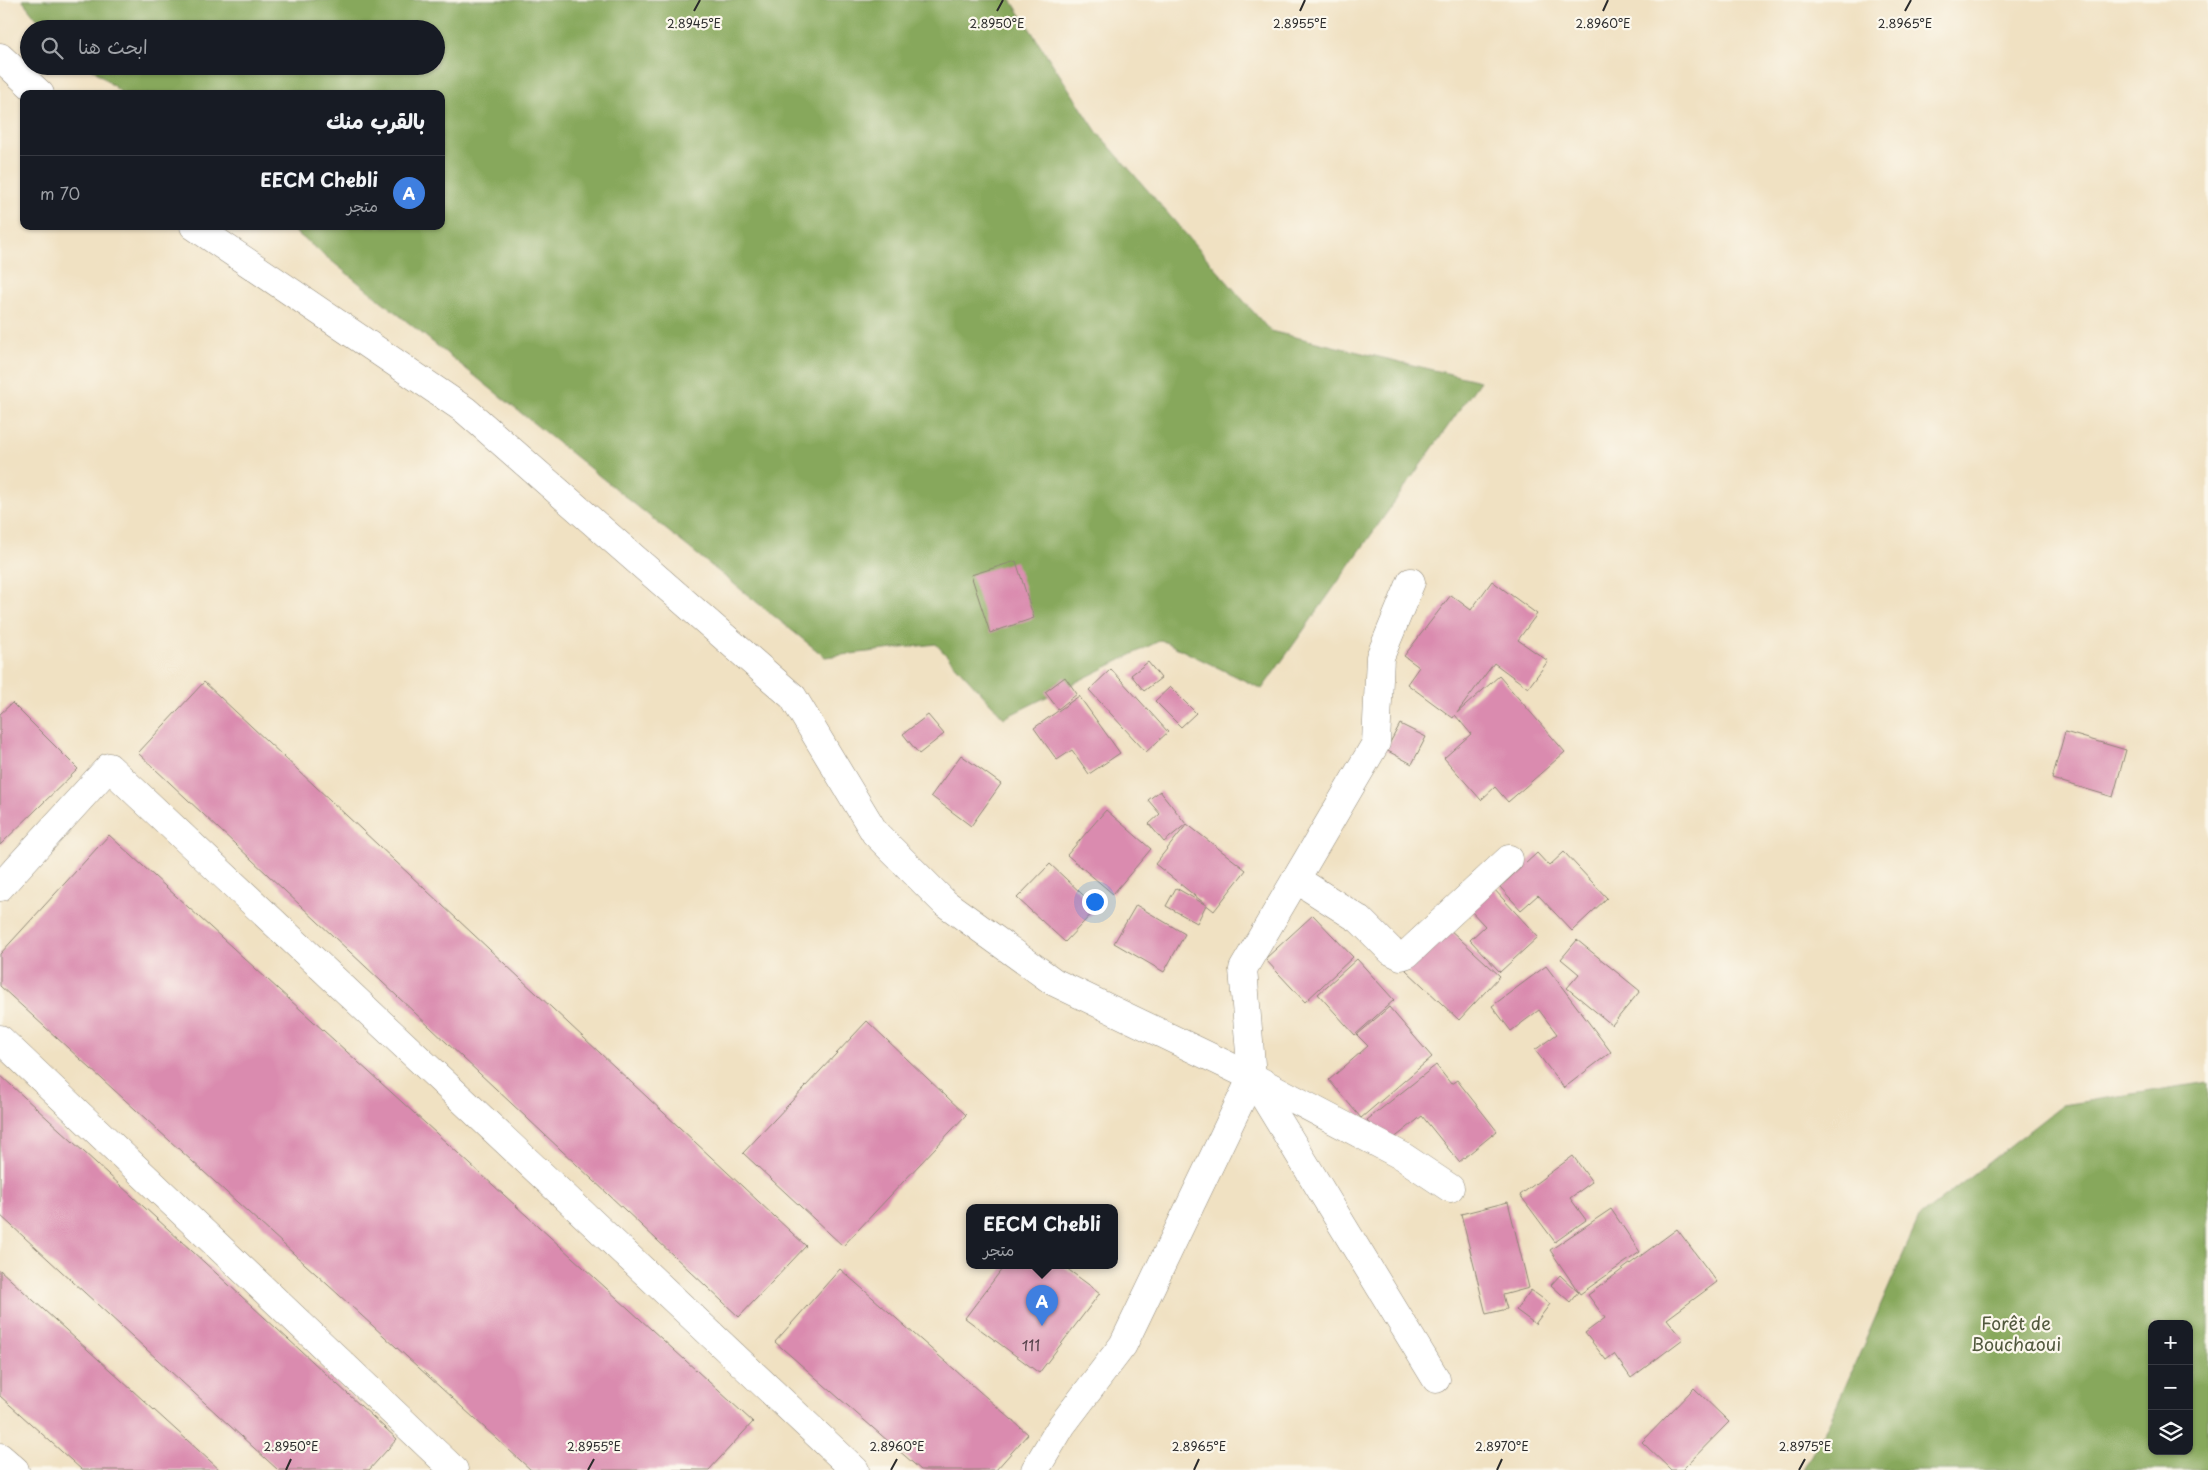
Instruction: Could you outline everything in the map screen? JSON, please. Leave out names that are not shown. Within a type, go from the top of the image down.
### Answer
[{"type":"street","points":[[0,57],[36,90]]},
{"type":"street","points":[[200,230],[465,410],[792,698],[875,832],[945,903],[1054,982],[1252,1077],[1402,1156],[1450,1188]]},
{"type":"street","points":[[1411,582],[1380,657],[1376,743],[1243,969],[1252,1077],[1436,1379]]},
{"type":"street","points":[[0,887],[109,767],[855,1470]]},
{"type":"street","points":[[1296,878],[1360,920],[1391,951],[1401,956],[1407,954],[1509,859]]},
{"type":"street","points":[[0,1039],[454,1470]]},
{"type":"street","points":[[1034,1470],[1062,1425],[1124,1345],[1252,1077]]},
{"type":"street","points":[[0,1457],[15,1470]]},
{"type":"green space","points":[[22,0],[1011,0],[1097,132],[1270,331],[1480,381],[1262,689],[1161,640],[1004,718],[936,644],[825,657],[293,230],[445,230],[445,90],[118,90],[100,75],[445,75],[445,20],[38,20]]},
{"type":"green space","name":"Forêt de Bouchaoui","points":[[2208,1082],[2208,1470],[1803,1470],[1830,1421],[1920,1216],[2062,1105]]},
{"type":"building","points":[[1016,561],[1034,618],[990,633],[971,575]]},
{"type":"building","points":[[1492,581],[1537,614],[1518,640],[1548,661],[1528,688],[1494,663],[1457,713],[1499,676],[1565,752],[1508,802],[1495,787],[1481,800],[1444,758],[1471,734],[1455,715],[1453,718],[1407,684],[1419,667],[1404,656],[1451,595],[1471,610]]},
{"type":"building","points":[[1148,662],[1161,678],[1144,691],[1131,675]]},
{"type":"building","points":[[1111,669],[1168,732],[1146,752],[1089,690]]},
{"type":"building","points":[[1065,677],[1077,694],[1058,709],[1045,692]]},
{"type":"building","points":[[204,682],[806,1246],[739,1317],[138,753]]},
{"type":"building","points":[[1170,687],[1196,713],[1181,727],[1155,701]]},
{"type":"building","points":[[1079,696],[1120,753],[1089,774],[1072,750],[1057,760],[1034,728]]},
{"type":"building","points":[[12,703],[78,769],[0,845],[0,714]]},
{"type":"building","points":[[928,715],[944,734],[919,754],[903,734]]},
{"type":"building","points":[[1400,724],[1426,737],[1412,764],[1386,750]]},
{"type":"building","points":[[2065,732],[2126,750],[2113,797],[2052,779]]},
{"type":"building","points":[[961,755],[1001,784],[971,826],[931,796]]},
{"type":"building","points":[[1160,791],[1186,824],[1164,842],[1149,824],[1160,814],[1148,800]]},
{"type":"building","points":[[1106,810],[1151,849],[1113,894],[1067,855]]},
{"type":"building","points":[[1187,824],[1246,870],[1214,911],[1155,864]]},
{"type":"building","points":[[109,835],[753,1422],[709,1470],[531,1470],[0,986],[0,954]]},
{"type":"building","points":[[1564,852],[1607,898],[1572,931],[1538,895],[1521,910],[1500,887],[1537,853],[1549,866]]},
{"type":"building","points":[[1050,864],[1097,908],[1065,942],[1017,898]]},
{"type":"building","points":[[1176,888],[1206,905],[1197,923],[1166,906]]},
{"type":"building","points":[[1493,888],[1538,937],[1500,972],[1470,940],[1485,926],[1470,910]]},
{"type":"building","points":[[1136,905],[1185,934],[1164,972],[1114,943]]},
{"type":"building","points":[[1313,915],[1353,957],[1305,1002],[1265,959]]},
{"type":"building","points":[[1447,927],[1500,976],[1459,1020],[1406,970]]},
{"type":"building","points":[[1577,940],[1640,991],[1612,1025],[1567,988],[1579,974],[1561,959]]},
{"type":"building","points":[[1357,959],[1394,1000],[1355,1035],[1318,994]]},
{"type":"building","points":[[1546,966],[1611,1052],[1564,1088],[1535,1050],[1557,1034],[1539,1010],[1511,1031],[1492,1006]]},
{"type":"building","points":[[1389,1007],[1432,1057],[1361,1118],[1329,1080],[1368,1046],[1357,1035]]},
{"type":"building","points":[[867,1021],[966,1115],[843,1246],[743,1153]]},
{"type":"building","points":[[1436,1065],[1451,1084],[1457,1080],[1497,1131],[1459,1162],[1422,1116],[1387,1144],[1367,1120]]},
{"type":"building","points":[[0,1075],[397,1439],[369,1470],[278,1470],[0,1215]]},
{"type":"building","points":[[1573,1156],[1592,1182],[1570,1198],[1586,1220],[1555,1242],[1520,1195]]},
{"type":"building","points":[[1508,1202],[1529,1288],[1503,1295],[1507,1309],[1486,1314],[1461,1214]]},
{"type":"building","points":[[1611,1209],[1640,1252],[1580,1294],[1550,1250]]},
{"type":"building","points":[[1677,1229],[1717,1282],[1667,1319],[1683,1339],[1631,1378],[1614,1354],[1606,1360],[1585,1333],[1605,1318],[1588,1295]]},
{"type":"building","points":[[840,1269],[1028,1434],[996,1470],[921,1470],[775,1342]]},
{"type":"building","points":[[1002,1269],[1067,1269],[1100,1293],[1039,1373],[965,1318]]},
{"type":"building","points":[[0,1270],[220,1470],[82,1470],[0,1396]]},
{"type":"building","points":[[1560,1275],[1578,1292],[1570,1302],[1551,1285]]},
{"type":"building","points":[[1531,1290],[1550,1304],[1535,1324],[1516,1310]]},
{"type":"building","points":[[1694,1388],[1729,1422],[1682,1470],[1671,1470],[1642,1442]]},
{"type":"place","name":"EECM Chebli","points":[[1042,1326]]}]
